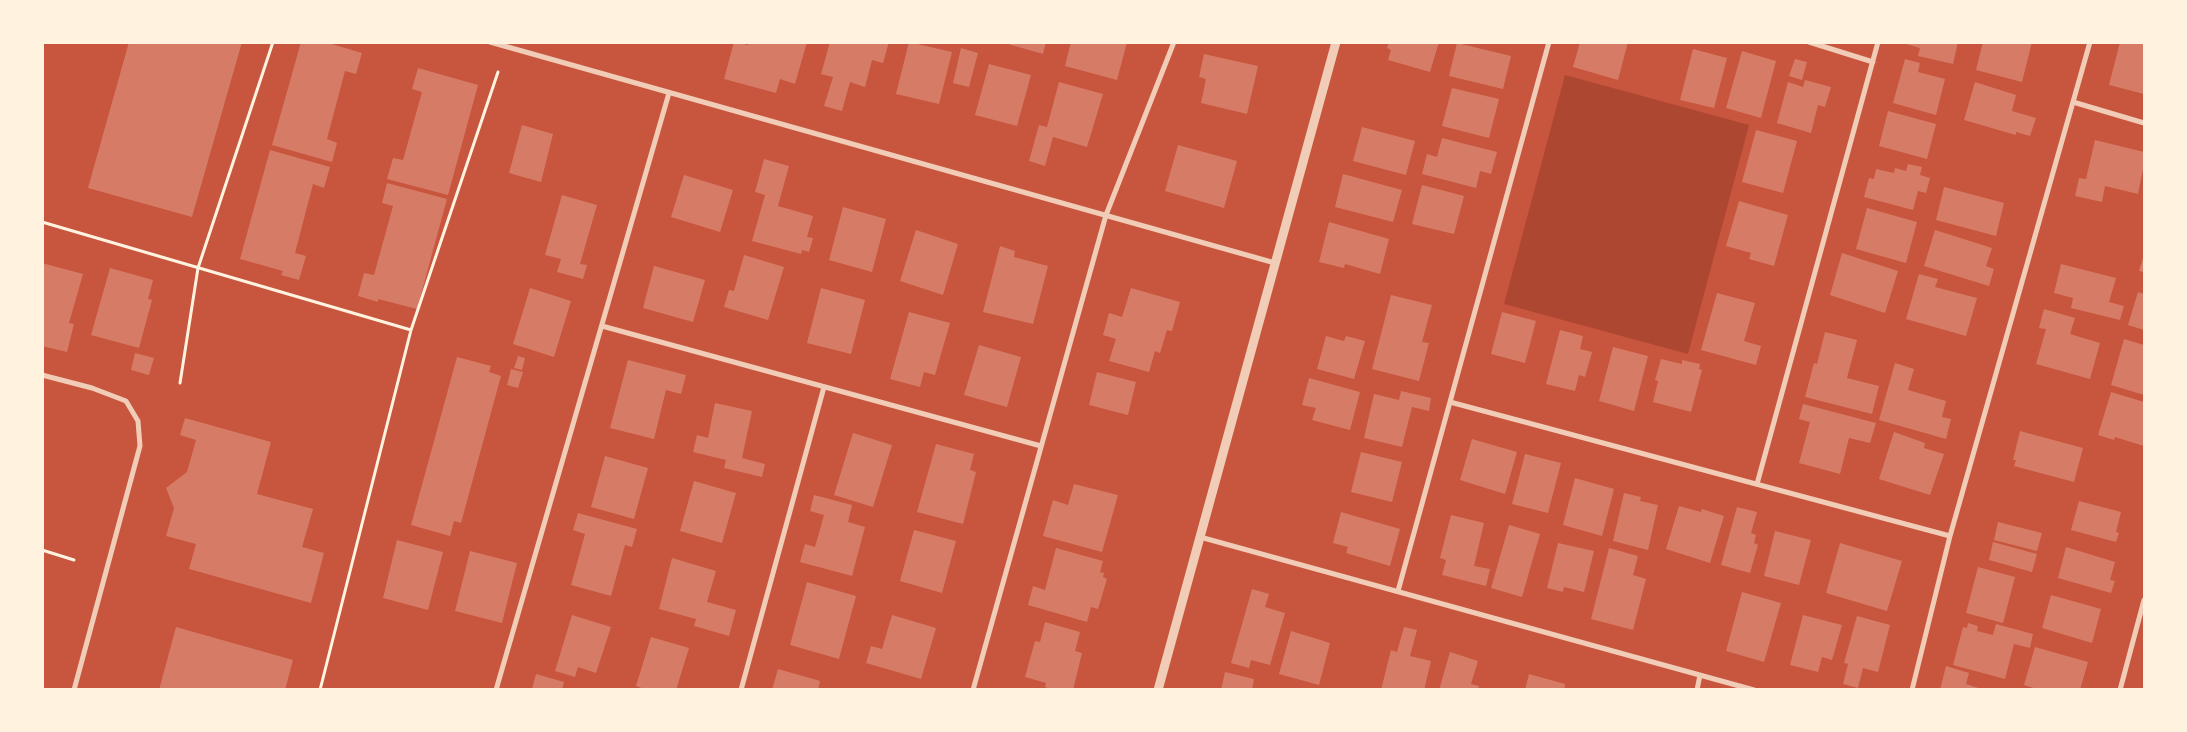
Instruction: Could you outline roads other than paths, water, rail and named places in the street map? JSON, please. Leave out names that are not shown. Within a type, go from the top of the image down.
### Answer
[{"type":"street","points":[[490,42],[1275,263]]},
{"type":"street","points":[[973,690],[1106,215],[1174,42]]},
{"type":"street","points":[[1158,690],[1336,42]]},
{"type":"street","points":[[1398,591],[1549,42]]},
{"type":"street","points":[[1809,42],[1873,62]]},
{"type":"street","points":[[1757,484],[1878,42]]},
{"type":"street","points":[[1912,690],[1950,536],[2090,42]]},
{"type":"street","points":[[496,690],[669,93]]},
{"type":"street","points":[[2073,102],[2144,122]]},
{"type":"street","points":[[602,326],[1042,446]]},
{"type":"street","points":[[42,375],[92,388],[126,401],[138,421],[140,446],[74,690]]},
{"type":"street","points":[[741,690],[824,387]]},
{"type":"street","points":[[1450,402],[1950,536]]},
{"type":"street","points":[[1200,537],[1754,690]]},
{"type":"street","points":[[2120,690],[2144,600]]},
{"type":"street","points":[[1696,690],[1700,675]]}]
